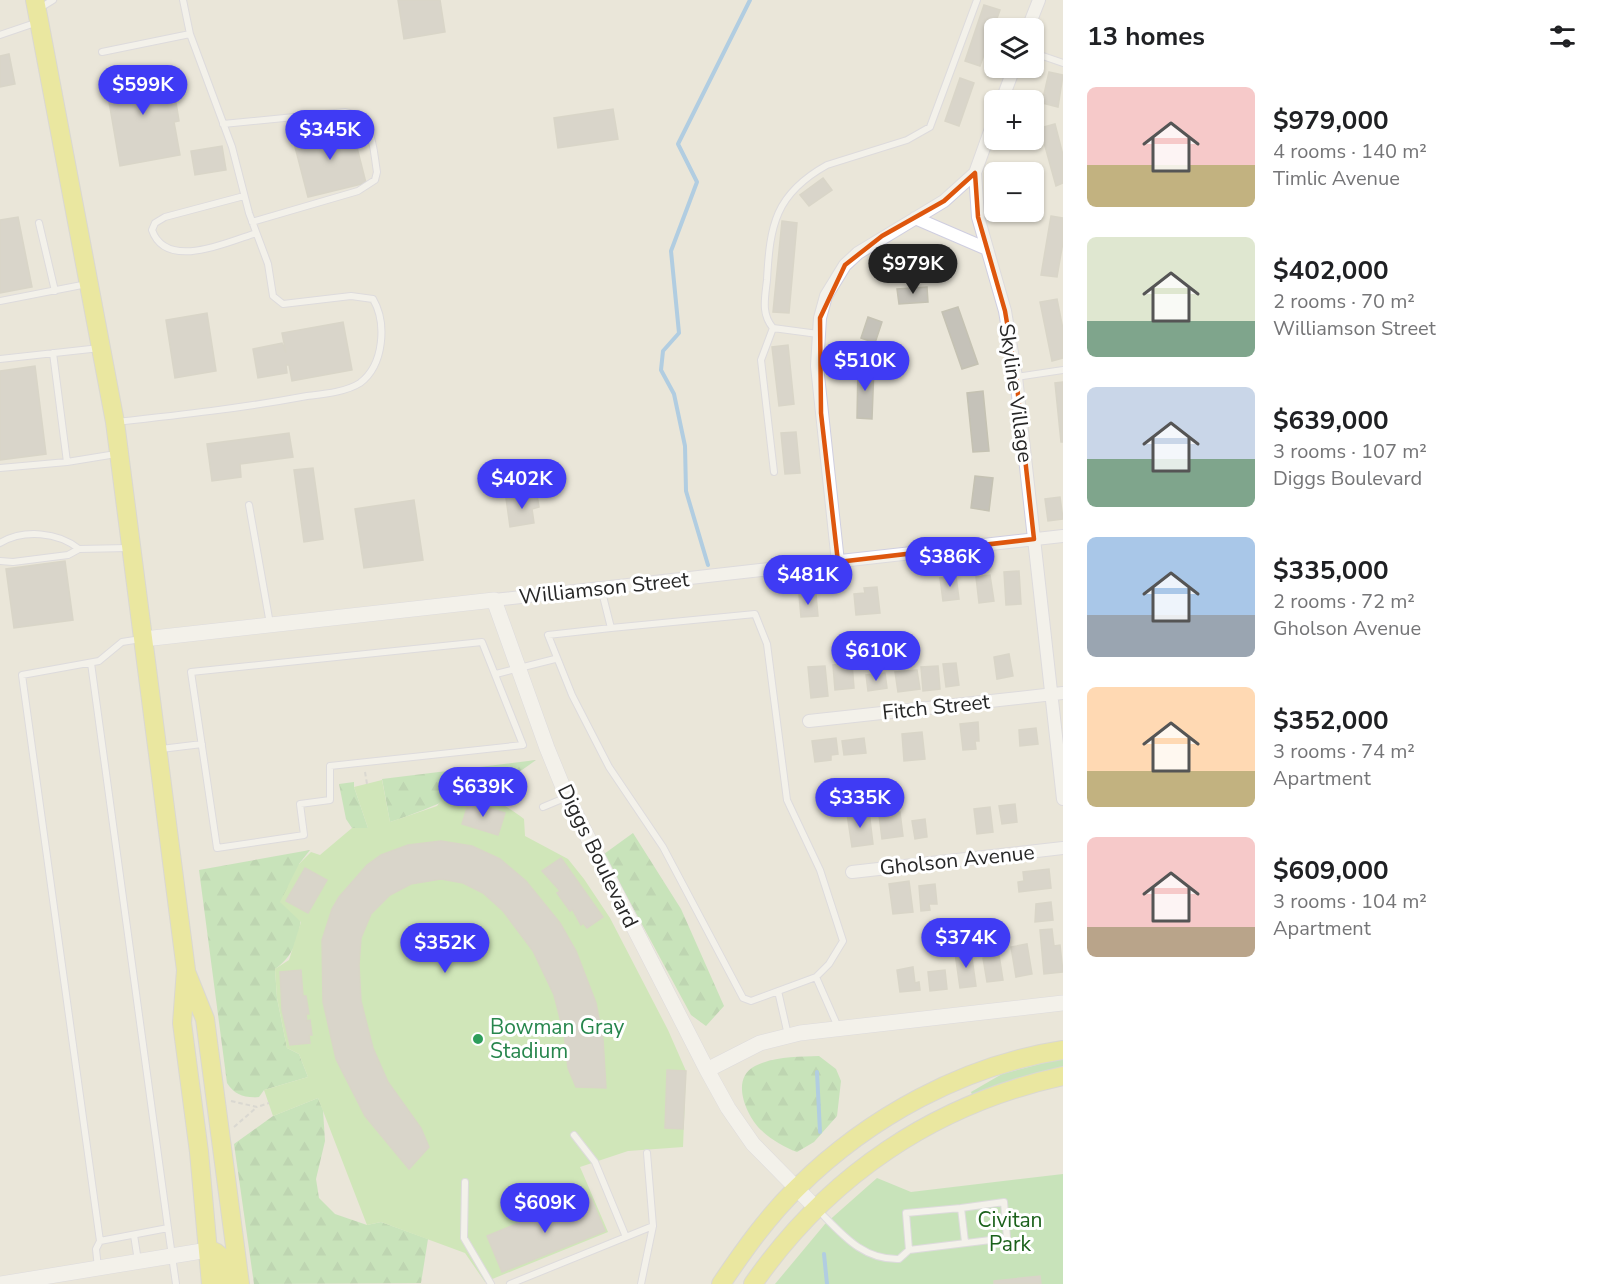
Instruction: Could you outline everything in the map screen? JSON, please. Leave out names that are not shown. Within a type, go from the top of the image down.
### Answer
[{"type":"main road","points":[[37,11],[91,283],[120,454],[186,970],[182,1023],[199,1152],[212,1284]]},
{"type":"main road","points":[[186,970],[205,1019],[240,1284]]},
{"type":"main road","points":[[721,1284],[747,1245],[796,1188],[853,1140],[916,1100],[984,1070],[1063,1050]]},
{"type":"main road","points":[[753,1284],[815,1207],[869,1161],[929,1123],[993,1095],[1063,1076]]},
{"type":"main road","points":[[208,1250],[214,1251],[222,1258],[227,1284]]},
{"type":"street","points":[[1032,18],[1039,0]]},
{"type":"street","points":[[838,562],[821,413],[818,334],[826,296],[845,265],[882,236],[944,201],[975,173],[984,148]]},
{"type":"street","name":"Skyline Village","points":[[975,173],[978,217],[1005,311],[1016,377],[1034,539],[1057,694],[1063,799]]},
{"type":"street","points":[[915,218],[987,249]]},
{"type":"street","name":"Williamson Street","points":[[144,639],[1063,536]]},
{"type":"street","name":"Diggs Boulevard","points":[[494,600],[567,797],[707,1070],[728,1108],[753,1144],[815,1207]]},
{"type":"street","name":"Fitch Street","points":[[809,722],[1057,694]]},
{"type":"street","name":"Gholson Avenue","points":[[852,872],[1063,848]]},
{"type":"street","points":[[707,1070],[746,1049],[788,1036],[838,1028],[1063,1003]]},
{"type":"street","points":[[1,1284],[61,1279],[98,1268],[208,1250]]},
{"type":"lane","points":[[0,35],[53,0]]},
{"type":"lane","points":[[115,422],[254,406],[337,391],[360,382],[377,359],[382,337],[381,313],[373,299],[351,296],[283,304],[273,296],[268,264],[252,222],[223,124],[190,34],[183,0]]},
{"type":"lane","points":[[818,334],[773,328],[765,318],[769,241],[778,210],[796,187],[827,165],[907,140],[930,127],[977,0]]},
{"type":"lane","points":[[102,52],[190,34]]},
{"type":"lane","points":[[1044,56],[1063,63]]},
{"type":"lane","points":[[223,124],[345,112],[355,114],[369,127],[377,172],[369,185],[358,191],[252,222]]},
{"type":"lane","points":[[244,196],[165,217],[156,223],[152,230],[155,240],[163,248],[186,251],[256,233]]},
{"type":"lane","points":[[39,223],[55,291]]},
{"type":"lane","points":[[0,301],[91,283]]},
{"type":"lane","points":[[773,328],[761,360],[774,472]]},
{"type":"lane","points":[[0,359],[103,348]]},
{"type":"lane","points":[[53,353],[67,462]]},
{"type":"lane","points":[[1016,377],[1063,370]]},
{"type":"lane","points":[[0,468],[67,462],[120,454]]},
{"type":"lane","points":[[249,505],[270,625]]},
{"type":"lane","points":[[0,543],[10,537],[44,535],[69,541],[79,549]]},
{"type":"lane","points":[[0,561],[13,562],[68,555],[79,549],[132,548]]},
{"type":"lane","points":[[601,588],[611,628]]},
{"type":"lane","points":[[755,614],[766,644],[788,800],[820,870],[843,941],[829,964],[816,977],[751,1000],[743,998],[663,847],[609,767],[555,659],[548,635],[755,614]]},
{"type":"lane","points":[[98,1268],[96,1249],[100,1241],[22,675],[99,661],[122,642],[144,639]]},
{"type":"lane","points":[[482,642],[496,674],[523,745],[330,766],[330,800],[300,804],[304,835],[218,848],[191,672],[482,642]]},
{"type":"lane","points":[[496,674],[555,659]]},
{"type":"lane","points":[[90,663],[176,1284]]},
{"type":"lane","points":[[158,749],[202,744]]},
{"type":"lane","points":[[543,807],[567,797]]},
{"type":"lane","points":[[816,977],[838,1028]]},
{"type":"lane","points":[[778,991],[788,1036]]},
{"type":"lane","points":[[574,1135],[595,1162],[626,1237]]},
{"type":"lane","points":[[641,1284],[653,1226],[647,1153]]},
{"type":"lane","points":[[465,1182],[464,1238],[491,1284]]},
{"type":"lane","points":[[815,1207],[866,1253],[876,1258],[899,1259],[909,1250],[1007,1238],[1004,1202],[906,1214],[909,1250]]},
{"type":"lane","points":[[961,1208],[964,1242]]},
{"type":"lane","points":[[510,1284],[653,1226]]},
{"type":"lane","points":[[100,1241],[168,1228]]},
{"type":"lane","points":[[134,1235],[138,1262]]},
{"type":"path","points":[[363,762],[368,783]]},
{"type":"path","points":[[226,1100],[257,1107]]},
{"type":"path","points":[[230,1128],[240,1124],[257,1107],[269,1103]]},
{"type":"highlighted area","points":[[975,173],[978,217],[1005,311],[1016,377],[1034,539],[838,562],[821,413],[820,318],[845,265],[882,236],[944,201]]},
{"type":"green space","points":[[536,760],[495,786],[459,796],[390,822],[382,779]]},
{"type":"green space","name":"Bowman Gray Stadium","points":[[382,780],[390,822],[437,806],[443,798],[477,796],[495,801],[514,812],[524,819],[525,836],[568,859],[610,918],[668,1030],[686,1071],[683,1147],[628,1151],[580,1167],[608,1232],[485,1282],[465,1253],[381,1222],[367,1225],[318,1098],[273,1116],[264,1090],[308,1077],[299,1054],[287,1048],[277,998],[275,969],[289,960],[301,922],[280,902],[299,864],[311,852],[320,855],[352,828],[368,828],[354,787]]},
{"type":"green space","points":[[354,782],[368,828],[352,828],[346,819],[339,784]]},
{"type":"green space","points":[[633,833],[681,909],[724,1006],[706,1026],[691,1015],[604,854]]},
{"type":"green space","points":[[310,850],[299,864],[301,907],[298,935],[286,959],[275,969],[277,998],[287,1048],[299,1054],[308,1077],[264,1090],[259,1097],[244,1096],[233,1090],[227,1083],[199,870]]},
{"type":"green space","points":[[819,1056],[836,1069],[841,1081],[837,1116],[814,1142],[797,1152],[774,1140],[755,1123],[743,1097],[743,1079],[747,1072],[755,1066],[770,1060]]},
{"type":"green space","points":[[1063,1058],[1063,1071],[973,1097],[971,1092],[1002,1074]]},
{"type":"green space","points":[[318,1098],[323,1110],[325,1141],[316,1179],[319,1198],[335,1214],[367,1225],[381,1222],[428,1239],[421,1283],[254,1284],[234,1144],[273,1116]]},
{"type":"green space","name":"Civitan Park","points":[[1063,1174],[1063,1284],[775,1284],[825,1224],[877,1178],[911,1192]]},
{"type":"building","points":[[398,0],[440,0],[445,32],[404,39]]},
{"type":"building","points":[[984,5],[1000,10],[997,18],[984,18],[984,55],[980,66],[965,61]]},
{"type":"building","points":[[9,54],[15,84],[0,87],[0,56]]},
{"type":"building","points":[[163,67],[168,91],[174,90],[179,121],[174,122],[180,155],[120,166],[105,78]]},
{"type":"building","points":[[1049,72],[1063,75],[1058,107],[1044,104]]},
{"type":"building","points":[[960,78],[974,83],[959,126],[945,121]]},
{"type":"building","points":[[613,109],[618,139],[558,148],[554,118]]},
{"type":"building","points":[[351,124],[366,183],[308,197],[293,139]]},
{"type":"building","points":[[1055,124],[1063,155],[1063,183],[1056,186],[1044,142],[1044,127]]},
{"type":"building","points":[[222,146],[226,170],[195,175],[191,151]]},
{"type":"building","points":[[823,178],[832,190],[809,206],[800,195]]},
{"type":"building","points":[[1051,216],[1063,218],[1063,242],[1057,277],[1041,275]]},
{"type":"building","points":[[18,217],[32,287],[0,293],[0,220]]},
{"type":"building","points":[[782,221],[797,223],[789,313],[773,312]]},
{"type":"building","points":[[927,287],[928,302],[899,304],[897,289]]},
{"type":"building","points":[[1057,299],[1063,329],[1063,358],[1052,361],[1040,302]]},
{"type":"building","points":[[958,307],[978,364],[962,369],[942,312]]},
{"type":"building","points":[[207,313],[216,371],[175,378],[166,320]]},
{"type":"building","points":[[868,317],[882,322],[875,343],[861,338]]},
{"type":"building","points":[[343,322],[352,370],[292,381],[289,365],[286,365],[287,373],[258,378],[253,349],[282,343],[286,353],[282,333]]},
{"type":"building","points":[[788,345],[794,404],[779,406],[772,347]]},
{"type":"building","points":[[35,366],[46,454],[0,460],[0,371]]},
{"type":"building","points":[[858,366],[874,367],[872,419],[857,418]]},
{"type":"building","points":[[1063,382],[1063,442],[1061,442],[1055,383]]},
{"type":"building","points":[[983,391],[989,451],[973,452],[967,393]]},
{"type":"building","points":[[796,432],[800,473],[785,474],[781,433]]},
{"type":"building","points":[[289,433],[293,457],[240,464],[241,477],[212,481],[207,444]]},
{"type":"building","points":[[313,468],[323,539],[304,542],[294,470]]},
{"type":"building","points":[[975,476],[993,478],[989,511],[971,508]]},
{"type":"building","points":[[530,494],[531,496],[537,495],[539,507],[532,509],[534,523],[510,527],[506,498]]},
{"type":"building","points":[[1060,497],[1063,519],[1048,521],[1045,499]]},
{"type":"building","points":[[414,500],[423,560],[364,568],[355,509]]},
{"type":"building","points":[[65,561],[73,620],[14,628],[6,569]]},
{"type":"building","points":[[1019,571],[1021,604],[1006,605],[1004,572]]},
{"type":"building","points":[[990,575],[994,601],[979,603],[976,577]]},
{"type":"building","points":[[956,576],[959,599],[943,601],[940,578]]},
{"type":"building","points":[[877,587],[880,613],[856,615],[854,594],[865,593],[864,588]]},
{"type":"building","points":[[816,594],[818,616],[801,617],[799,595]]},
{"type":"building","points":[[1009,654],[1013,676],[997,679],[994,657]]},
{"type":"building","points":[[852,663],[854,688],[835,690],[833,665]]},
{"type":"building","points":[[956,663],[959,685],[946,687],[943,664]]},
{"type":"building","points":[[825,666],[828,696],[811,698],[808,667]]},
{"type":"building","points":[[938,666],[940,689],[923,691],[921,667]]},
{"type":"building","points":[[917,670],[920,689],[898,692],[895,672]]},
{"type":"building","points":[[885,673],[887,688],[868,691],[866,675]]},
{"type":"building","points":[[978,722],[979,741],[975,741],[976,749],[963,750],[960,724]]},
{"type":"building","points":[[1036,728],[1038,744],[1020,746],[1019,730]]},
{"type":"building","points":[[922,732],[925,759],[904,761],[902,734]]},
{"type":"building","points":[[836,738],[838,754],[831,755],[831,760],[815,762],[812,741]]},
{"type":"building","points":[[864,738],[866,753],[844,755],[842,741]]},
{"type":"building","points":[[469,801],[505,813],[498,835],[462,824]]},
{"type":"building","points":[[1015,804],[1017,822],[1002,824],[999,806]]},
{"type":"building","points":[[990,807],[993,832],[977,834],[974,809]]},
{"type":"building","points":[[869,811],[873,844],[852,847],[847,814]]},
{"type":"building","points":[[900,812],[903,836],[882,839],[879,815]]},
{"type":"building","points":[[925,819],[927,837],[915,839],[912,821]]},
{"type":"building","points":[[441,841],[472,846],[500,859],[526,881],[560,923],[576,951],[596,1003],[603,1039],[606,1088],[576,1087],[568,1068],[564,1034],[554,995],[533,951],[503,911],[483,893],[463,883],[441,879],[411,884],[390,895],[371,914],[361,938],[359,965],[361,1001],[373,1048],[388,1082],[421,1128],[429,1147],[409,1169],[365,1116],[336,1059],[323,1002],[322,940],[332,909],[339,897],[367,865],[381,855],[408,845]]},
{"type":"building","points":[[561,858],[603,917],[587,928],[583,923],[581,925],[572,909],[570,911],[557,893],[560,891],[542,871]]},
{"type":"building","points":[[305,868],[327,880],[308,913],[286,901]]},
{"type":"building","points":[[1049,869],[1051,888],[1019,892],[1018,882],[1024,881],[1023,872]]},
{"type":"building","points":[[909,881],[913,912],[893,914],[889,884]]},
{"type":"building","points":[[935,884],[937,904],[929,904],[930,910],[921,911],[919,886]]},
{"type":"building","points":[[1051,902],[1053,920],[1035,922],[1036,904]]},
{"type":"building","points":[[1052,929],[1054,946],[1060,945],[1063,972],[1044,974],[1040,930]]},
{"type":"building","points":[[1027,944],[1032,974],[1016,977],[1011,947]]},
{"type":"building","points":[[971,951],[976,986],[960,988],[955,953]]},
{"type":"building","points":[[999,955],[1003,980],[987,982],[983,958]]},
{"type":"building","points":[[913,967],[915,983],[919,982],[920,990],[900,992],[897,970]]},
{"type":"building","points":[[301,970],[303,996],[306,996],[309,1014],[306,1014],[307,1021],[310,1020],[312,1035],[309,1035],[310,1043],[290,1045],[282,1010],[280,972]]},
{"type":"building","points":[[945,970],[947,989],[930,991],[928,972]]},
{"type":"building","points":[[667,1070],[686,1071],[683,1129],[665,1128]]},
{"type":"building","points":[[591,1198],[605,1231],[502,1272],[487,1236],[548,1211],[553,1206],[570,1203],[571,1206]]},
{"type":"building","points":[[1040,1276],[1041,1284],[994,1284],[994,1281]]},
{"type":"waterway","points":[[708,565],[686,491],[685,446],[674,394],[661,370],[663,351],[679,333],[671,251],[697,182],[678,144],[750,0]]},
{"type":"waterway","points":[[817,1072],[820,1132]]},
{"type":"waterway","points":[[824,1254],[827,1284]]},
{"type":"place","name":"Bowman Gray Stadium","points":[[478,1039]]}]
